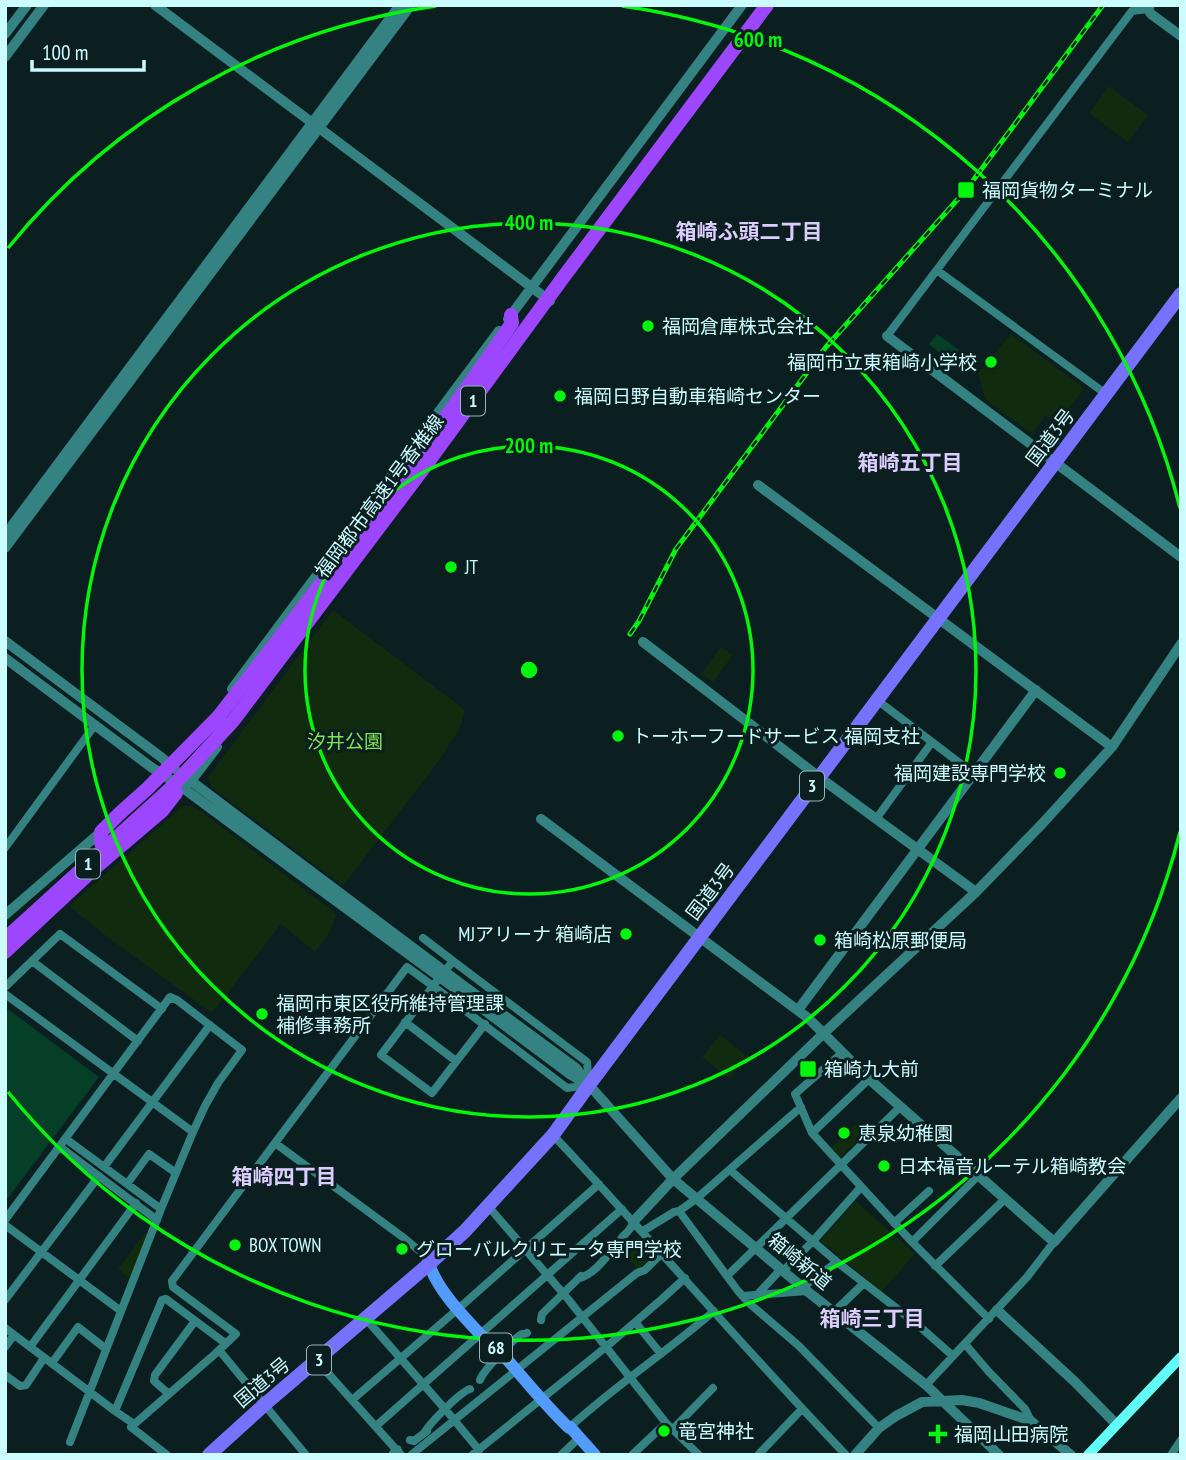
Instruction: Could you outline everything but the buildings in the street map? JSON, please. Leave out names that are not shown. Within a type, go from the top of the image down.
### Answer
[{"type":"highway","name":"福岡都市高速1号香椎線","points":[[5,930],[166,783],[258,685],[765,7]]},
{"type":"highway","name":"福岡都市高速1号香椎線","points":[[5,938],[170,789],[233,721],[765,7]]},
{"type":"highway","name":"国道3号","points":[[209,1455],[429,1265],[465,1231],[554,1135],[1181,294]]},
{"type":"highway","points":[[101,843],[101,832],[219,716],[440,427],[512,323],[511,315]]},
{"type":"highway","points":[[5,952],[95,868],[162,811],[183,787]]},
{"type":"main road","name":"68","points":[[429,1265],[434,1279],[458,1310],[595,1455]]},
{"type":"main road","points":[[1088,1455],[1181,1357]]},
{"type":"street","points":[[5,34],[27,5]]},
{"type":"street","points":[[5,57],[44,5]]},
{"type":"street","points":[[155,5],[550,301]]},
{"type":"street","points":[[5,548],[400,5]]},
{"type":"street","points":[[5,535],[315,125],[411,5]]},
{"type":"street","points":[[24,918],[8,910],[141,800],[169,771],[742,5]]},
{"type":"street","points":[[5,938],[145,810],[183,787],[270,678],[765,7],[754,5]]},
{"type":"street","points":[[1181,36],[1151,14],[1149,7],[1132,11],[887,336],[1181,557]]},
{"type":"street","points":[[938,271],[1106,394]]},
{"type":"street","points":[[758,485],[1112,747]]},
{"type":"street","points":[[5,641],[162,757],[169,771]]},
{"type":"street","points":[[643,642],[819,777],[976,892]]},
{"type":"street","points":[[317,1361],[397,1453],[425,1432],[463,1391],[470,1390],[480,1380],[482,1373],[501,1353],[513,1342],[519,1341],[551,1310],[563,1293],[609,1254],[673,1179],[976,892],[1042,824],[1112,747],[1181,644]]},
{"type":"street","points":[[5,658],[95,725],[169,771]]},
{"type":"street","points":[[798,1010],[1036,690]]},
{"type":"street","points":[[877,700],[974,774]]},
{"type":"street","points":[[5,848],[95,725]]},
{"type":"street","points":[[876,818],[932,741]]},
{"type":"street","name":"箱崎新道","points":[[169,771],[183,787],[294,864],[466,992],[576,1068],[673,1179],[926,1385],[999,1455]]},
{"type":"street","points":[[541,819],[798,1010],[869,1079],[1054,1242]]},
{"type":"street","points":[[5,987],[60,934],[162,1009]]},
{"type":"street","points":[[167,1455],[131,1427],[236,1334],[173,1287],[172,1281],[407,967],[567,1088],[589,1085],[587,1062],[423,938]]},
{"type":"street","points":[[32,961],[138,1041]]},
{"type":"street","points":[[453,961],[381,1055],[432,1093],[485,1024]]},
{"type":"street","points":[[5,994],[193,1132]]},
{"type":"street","points":[[70,1442],[193,1132],[218,1083],[242,1050],[177,1000],[170,998],[5,1222],[121,1311]]},
{"type":"street","points":[[405,1022],[456,1061]]},
{"type":"street","points":[[104,1167],[210,1025]]},
{"type":"street","points":[[842,1053],[795,1094],[812,1133],[912,1242],[989,1319]]},
{"type":"street","points":[[812,1133],[869,1079]]},
{"type":"street","points":[[926,1385],[1036,1267],[1054,1242],[1181,1098]]},
{"type":"street","points":[[643,1231],[696,1199],[801,1107]]},
{"type":"street","points":[[727,1276],[900,1107]]},
{"type":"street","points":[[554,1135],[846,1455]]},
{"type":"street","points":[[63,1143],[104,1167],[161,1209]]},
{"type":"street","points":[[63,1143],[99,1176],[157,1220]]},
{"type":"street","points":[[275,1143],[404,1238],[422,1253],[429,1265]]},
{"type":"street","points":[[127,1184],[149,1154],[176,1173]]},
{"type":"street","points":[[730,1170],[863,1284],[912,1320],[953,1356]]},
{"type":"street","points":[[5,1300],[99,1176]]},
{"type":"street","points":[[912,1242],[978,1176]]},
{"type":"street","points":[[352,1400],[600,1184]]},
{"type":"street","points":[[756,1296],[813,1241],[860,1187]]},
{"type":"street","points":[[894,1223],[929,1191]]},
{"type":"street","points":[[935,1266],[1005,1199]]},
{"type":"street","points":[[30,1347],[136,1203]]},
{"type":"street","points":[[488,1206],[583,1317],[669,1426],[699,1455]]},
{"type":"street","points":[[376,1426],[622,1209]]},
{"type":"street","points":[[679,1211],[743,1296],[799,1346],[880,1428]]},
{"type":"street","points":[[411,1455],[637,1273],[645,1270],[662,1253]]},
{"type":"street","points":[[743,1296],[805,1289],[837,1262]]},
{"type":"street","points":[[366,1319],[446,1409],[476,1452],[606,1347],[685,1278]]},
{"type":"street","points":[[834,1312],[863,1284]]},
{"type":"street","points":[[114,1411],[162,1300],[166,1299],[195,1321],[222,1347],[264,1405],[306,1455]]},
{"type":"street","points":[[997,1310],[1116,1424]]},
{"type":"street","points":[[570,1427],[598,1401],[714,1311]]},
{"type":"street","points":[[169,1394],[154,1381],[155,1375],[195,1321]]},
{"type":"street","points":[[635,1322],[661,1354]]},
{"type":"street","points":[[5,1328],[134,1424]]},
{"type":"street","points":[[52,1363],[78,1328],[106,1349]]},
{"type":"street","points":[[5,1347],[14,1335]]},
{"type":"street","points":[[965,1344],[1025,1409],[1031,1421]]},
{"type":"street","points":[[5,1375],[20,1386],[26,1385],[44,1358]]},
{"type":"street","points":[[632,1455],[713,1388]]},
{"type":"street","points":[[855,1455],[880,1428],[896,1416],[922,1402],[944,1401],[979,1403],[1031,1421],[1071,1455]]},
{"type":"street","points":[[758,1455],[802,1409]]},
{"type":"street","points":[[561,1455],[580,1437]]},
{"type":"street","points":[[1171,1455],[1181,1440]]},
{"type":"green space","points":[[1109,86],[1148,115],[1128,142],[1089,113]]},
{"type":"green space","points":[[1011,334],[1084,388],[1058,424],[1045,416],[1032,434],[985,399],[978,373]]},
{"type":"green space","name":"汐井公園","points":[[333,610],[465,710],[460,728],[438,762],[343,886],[211,787],[209,776]]},
{"type":"green space","points":[[721,647],[733,655],[713,682],[701,674]]},
{"type":"green space","points":[[184,805],[195,807],[337,914],[327,937],[315,952],[281,924],[212,1013],[69,906]]},
{"type":"green space","points":[[720,1035],[747,1056],[730,1079],[702,1057]]},
{"type":"green space","points":[[859,1121],[868,1131],[840,1157],[831,1147]]},
{"type":"green space","points":[[855,1201],[915,1253],[882,1292],[821,1241]]},
{"type":"green space","points":[[145,1233],[147,1236],[130,1279],[118,1269]]},
{"type":"green space","points":[[643,1238],[658,1254],[638,1269],[624,1254]]},
{"type":"shaded area","points":[[937,334],[959,350],[950,361],[929,344]]},
{"type":"shaded area","points":[[5,1007],[99,1077],[5,1202]]},
{"type":"railway","points":[[630,634],[676,549],[826,347],[966,190],[1103,5]]},
{"type":"place","name":"福岡貨物ターミナル","points":[[966,190]]},
{"type":"place","name":"福岡倉庫株式会社","points":[[648,326]]},
{"type":"place","name":"福岡市立東箱崎小学校","points":[[991,362]]},
{"type":"place","name":"福岡日野自動車箱崎センター","points":[[560,396]]},
{"type":"place","name":"JT","points":[[451,567]]},
{"type":"place","name":"トーホーフードサービス 福岡支社","points":[[618,736]]},
{"type":"place","name":"福岡建設専門学校","points":[[1060,773]]},
{"type":"place","name":"MJアリーナ 箱崎店","points":[[626,934]]},
{"type":"place","name":"箱崎松原郵便局","points":[[820,940]]},
{"type":"place","name":"福岡市東区役所維持管理課 補修事務所","points":[[262,1014]]},
{"type":"place","name":"箱崎九大前","points":[[808,1069]]},
{"type":"place","name":"恵泉幼稚園","points":[[844,1133]]},
{"type":"place","name":"日本福音ルーテル箱崎教会","points":[[884,1166]]},
{"type":"place","name":"BOX TOWN","points":[[235,1245]]},
{"type":"place","name":"グローバルクリエータ専門学校","points":[[402,1249]]},
{"type":"place","name":"竜宮神社","points":[[664,1431]]},
{"type":"place","name":"福岡山田病院","points":[[938,1434]]},
{"type":"district","name":"箱崎ふ頭二丁目","points":[[749,232]]},
{"type":"district","name":"箱崎五丁目","points":[[910,463]]},
{"type":"district","name":"箱崎四丁目","points":[[284,1177]]},
{"type":"district","name":"箱崎三丁目","points":[[872,1319]]}]
